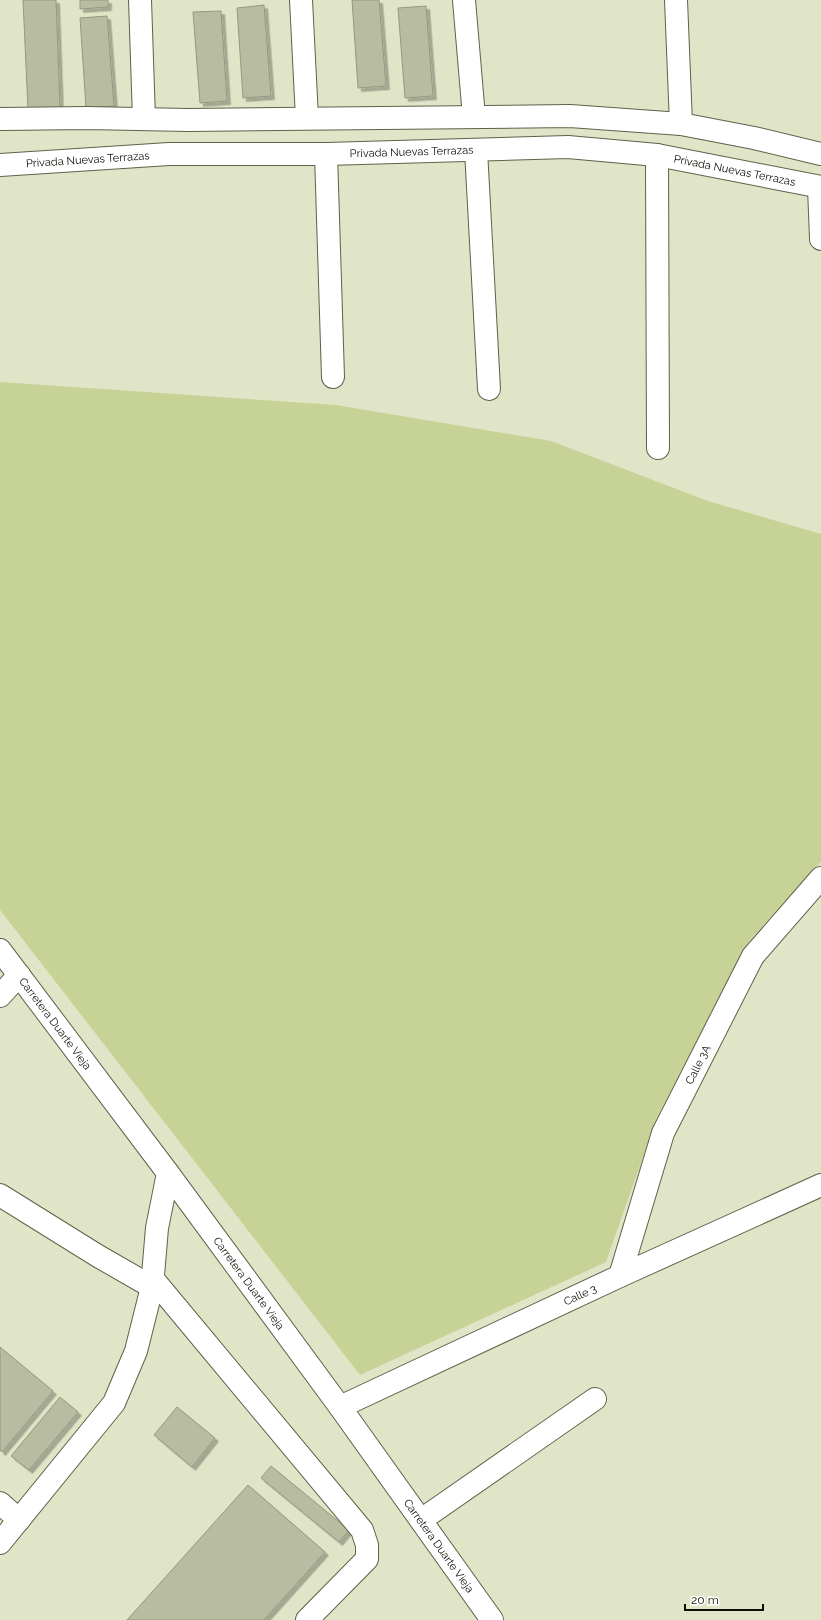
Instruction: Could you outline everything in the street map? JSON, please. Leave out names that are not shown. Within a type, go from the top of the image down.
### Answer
[{"type":"street","points":[[140,0],[144,119]]},
{"type":"street","points":[[301,0],[307,118]]},
{"type":"street","points":[[464,0],[474,117]]},
{"type":"street","points":[[676,0],[681,124]]},
{"type":"street","points":[[0,119],[188,120],[570,116],[681,124],[754,138],[821,154]]},
{"type":"street","name":"Privada Nuevas Terrazas","points":[[0,165],[169,154],[326,154],[568,148],[657,155],[820,187]]},
{"type":"street","points":[[476,150],[489,389]]},
{"type":"street","points":[[326,154],[333,377]]},
{"type":"street","points":[[657,155],[658,448]]},
{"type":"street","points":[[820,187],[821,239]]},
{"type":"street","name":"Calle 3A","points":[[620,1276],[663,1133],[753,956],[821,878]]},
{"type":"street","name":"Carretera Duarte Vieja","points":[[0,950],[168,1173],[340,1407],[492,1620]]},
{"type":"street","points":[[0,996],[19,975]]},
{"type":"street","points":[[0,1544],[114,1403],[136,1351],[152,1283],[157,1228],[168,1173]]},
{"type":"street","name":"Calle 3","points":[[340,1407],[620,1276],[821,1185]]},
{"type":"street","points":[[0,1195],[98,1256],[152,1283],[362,1530],[367,1545],[367,1559],[307,1620]]},
{"type":"street","points":[[421,1520],[595,1399]]},
{"type":"street","points":[[0,1503],[19,1520]]},
{"type":"green space","points":[[0,382],[336,405],[551,441],[708,501],[821,534],[821,862],[749,941],[657,1117],[606,1262],[360,1375],[0,910]]},
{"type":"building","points":[[23,0],[56,0],[60,108],[28,110]]},
{"type":"building","points":[[80,0],[108,0],[108,7],[80,9]]},
{"type":"building","points":[[352,0],[379,0],[386,86],[358,88]]},
{"type":"building","points":[[264,5],[271,96],[243,98],[237,8]]},
{"type":"building","points":[[426,6],[433,96],[405,98],[398,8]]},
{"type":"building","points":[[221,11],[227,101],[200,103],[193,12]]},
{"type":"building","points":[[107,16],[114,106],[86,108],[80,18]]},
{"type":"building","points":[[0,1347],[53,1391],[2,1452],[0,1450]]},
{"type":"building","points":[[60,1397],[78,1412],[29,1470],[11,1456]]},
{"type":"building","points":[[177,1407],[215,1438],[192,1467],[154,1435]]},
{"type":"building","points":[[271,1466],[349,1530],[339,1542],[261,1478]]},
{"type":"building","points":[[248,1485],[325,1552],[264,1620],[127,1620]]}]
